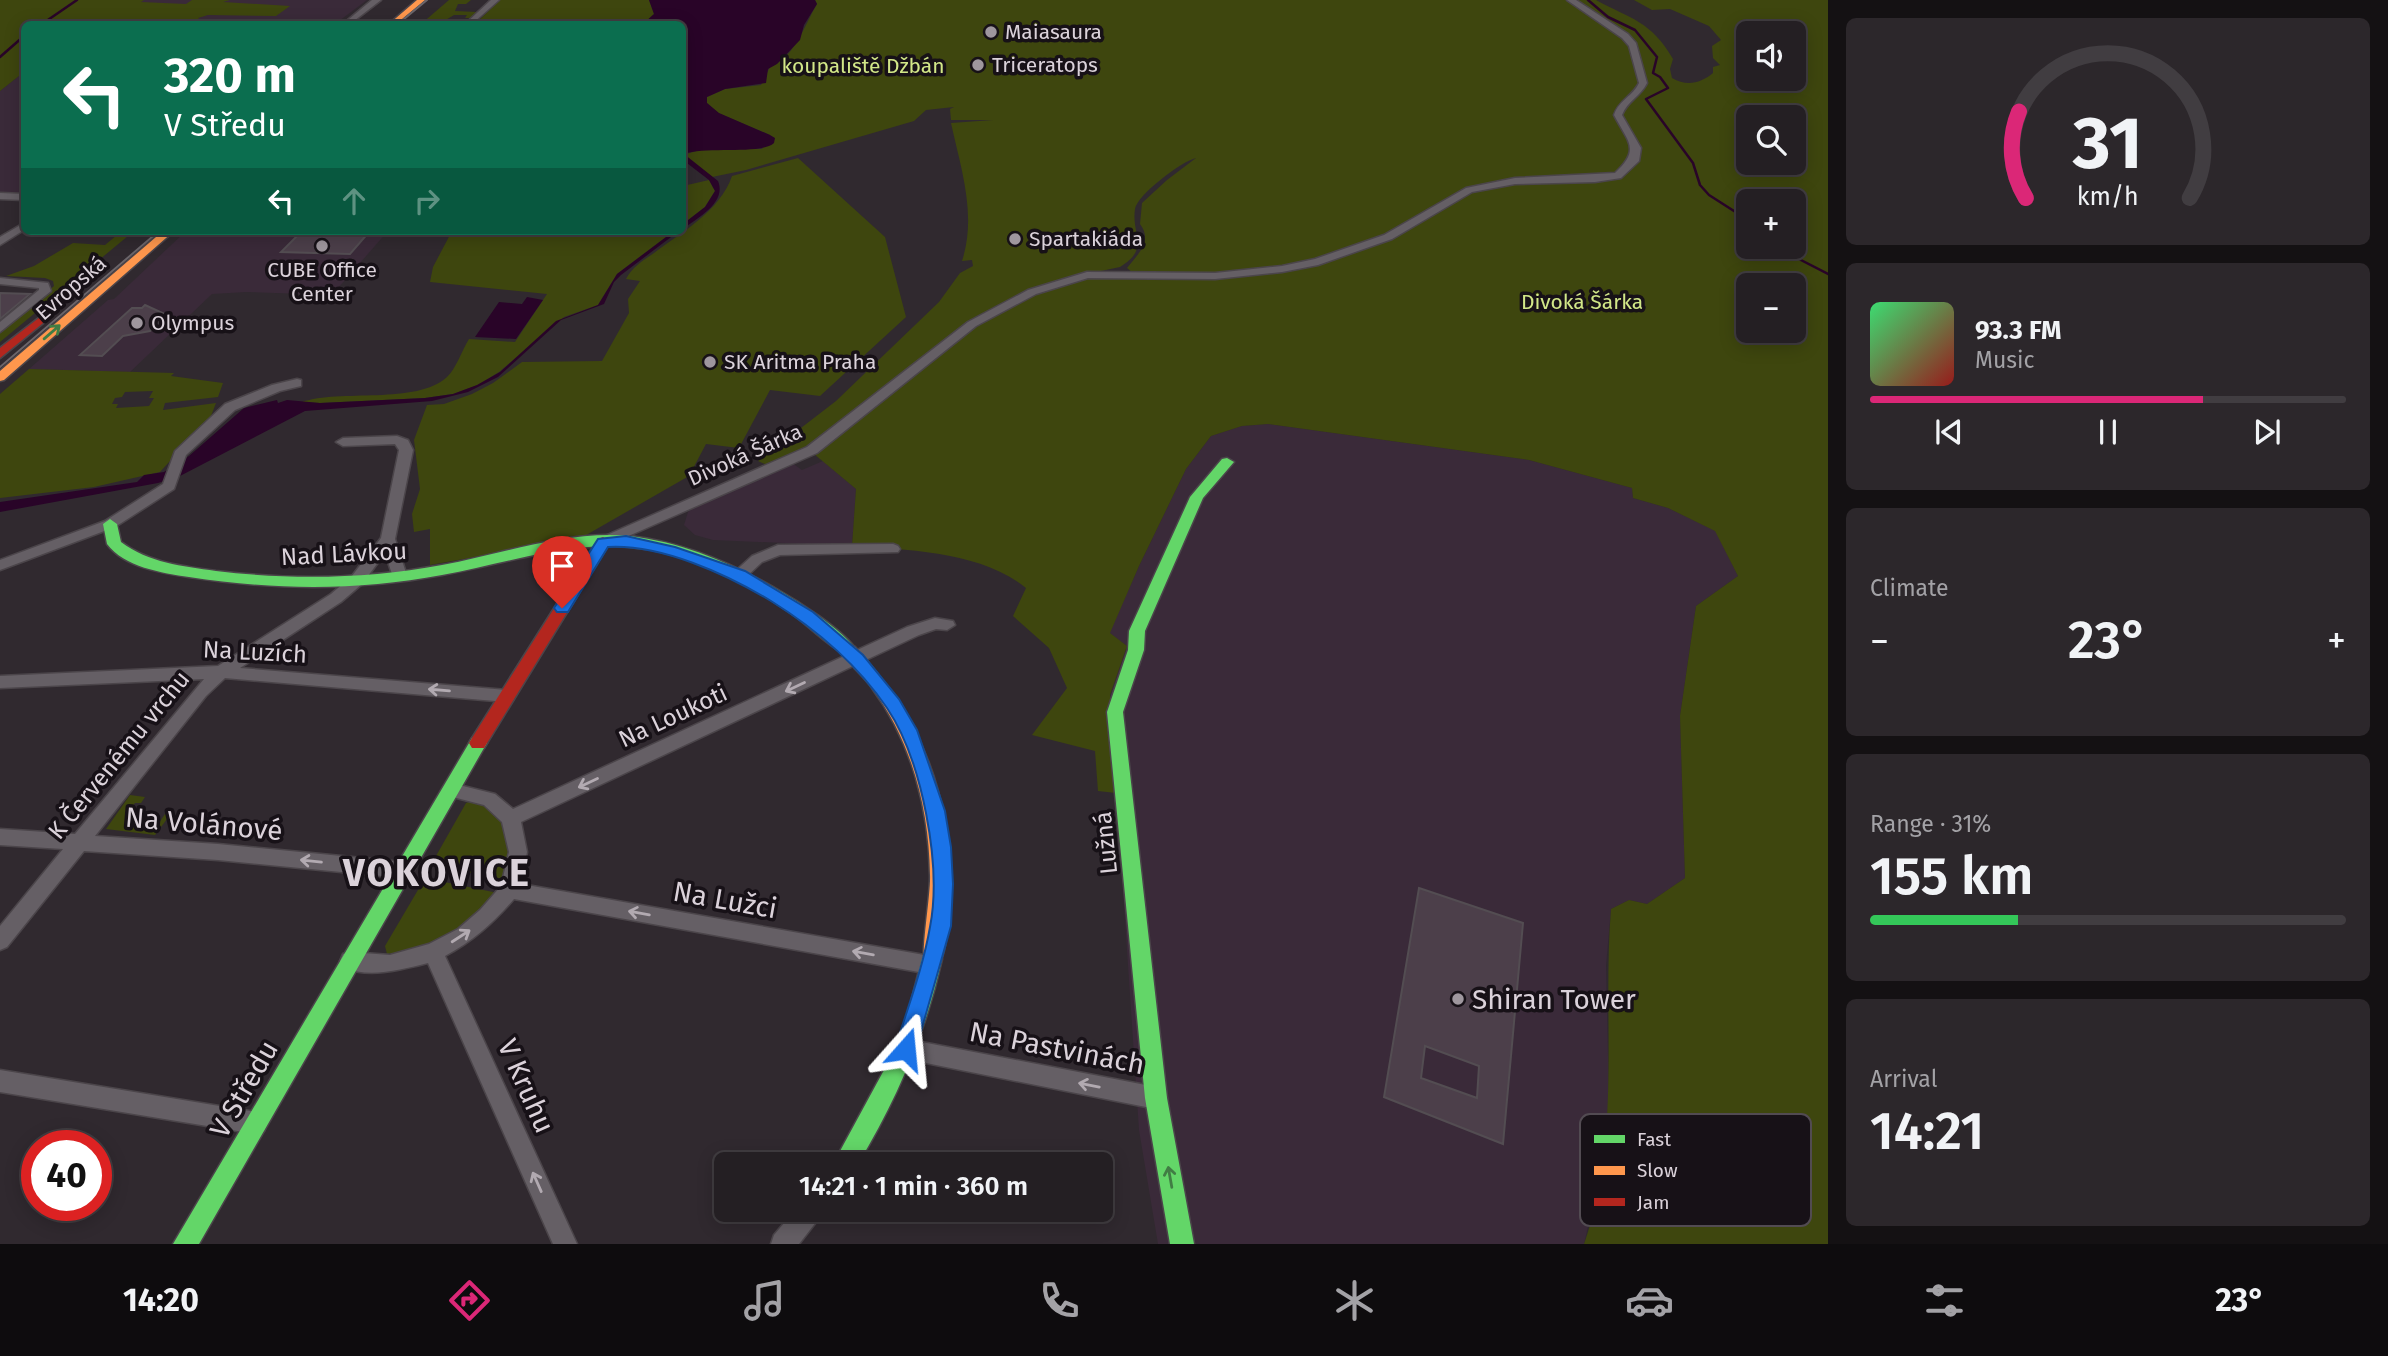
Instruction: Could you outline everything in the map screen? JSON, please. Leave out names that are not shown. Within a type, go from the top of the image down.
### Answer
[{"type":"street","points":[[350,21],[377,0]]},
{"type":"street","points":[[396,21],[421,0]]},
{"type":"street","points":[[412,21],[437,0]]},
{"type":"street","points":[[471,21],[495,0]]},
{"type":"street","name":"Divoká Šárka","points":[[603,542],[812,450],[972,324],[1050,284],[1087,275],[1215,276],[1282,269],[1318,262],[1388,237],[1469,190],[1515,181],[1618,176],[1634,161],[1636,148],[1618,116],[1621,106],[1640,90],[1643,83],[1633,45],[1625,36],[1571,0]]},
{"type":"street","points":[[0,196],[21,197]]},
{"type":"street","points":[[0,242],[21,228]]},
{"type":"street","name":"Evropská","points":[[0,354],[141,235]]},
{"type":"street","name":"Evropská","points":[[0,377],[165,235]]},
{"type":"street","points":[[0,281],[36,283],[44,285],[45,290],[0,328]]},
{"type":"street","points":[[0,565],[110,524],[170,483],[179,458],[230,407],[276,388],[297,383]]},
{"type":"street","name":"K Červenému vrchu","points":[[0,941],[169,728],[221,671],[336,598],[357,580],[388,539],[406,450],[403,443],[397,440],[343,442]]},
{"type":"street","name":"Lužná","points":[[1182,1244],[1156,1098],[1115,712],[1136,650],[1137,631],[1171,554],[1197,497],[1227,462]]},
{"type":"street","name":"Nad Lávkou","points":[[110,524],[114,544],[121,552],[150,565],[241,580],[357,580],[399,576],[603,542],[626,541],[739,575],[807,616],[857,659],[893,704],[911,734],[936,811],[942,847],[941,926],[906,1049],[879,1109],[852,1152]]},
{"type":"street","name":"K Červenému vrchu","points":[[388,539],[399,576]]},
{"type":"street","name":"V Středu","points":[[185,1244],[403,870],[603,542]]},
{"type":"street","points":[[739,575],[757,559],[778,550],[893,549]]},
{"type":"street","name":"Na Loukoti","points":[[510,818],[913,631],[934,623],[947,625]]},
{"type":"street","name":"Na Luzích","points":[[0,682],[221,671],[508,696]]},
{"type":"street","points":[[350,961],[390,964],[433,952],[465,935],[487,916],[510,890],[518,852],[516,832],[510,818],[489,799],[451,790]]},
{"type":"street","name":"Na Volánové","points":[[0,837],[403,870]]},
{"type":"street","name":"Na Lužci","points":[[510,890],[930,965]]},
{"type":"street","name":"V Kruhu","points":[[433,952],[565,1244]]},
{"type":"street","name":"Na Pastvinách","points":[[906,1049],[1156,1098]]},
{"type":"street","points":[[0,1081],[257,1123]]},
{"type":"street","points":[[783,1244],[801,1222]]},
{"type":"shaded area","points":[[128,0],[367,0],[339,21],[97,21]]},
{"type":"shaded area","points":[[649,0],[815,0],[817,4],[804,25],[800,40],[777,64],[768,69],[766,83],[725,89],[707,97],[707,103],[719,113],[770,135],[775,138],[774,143],[758,149],[686,154],[686,21],[646,21],[654,14]]},
{"type":"shaded area","points":[[21,74],[21,193],[0,192],[0,91]]},
{"type":"shaded area","points":[[686,156],[718,181],[720,189],[715,203],[686,227],[686,222],[705,207],[715,191],[709,180],[686,162]]},
{"type":"shaded area","points":[[182,235],[384,235],[332,295],[246,292],[212,294],[130,372],[29,369],[108,300],[114,299]]},
{"type":"shaded area","points":[[669,235],[674,235],[621,275],[614,282],[604,304],[561,320],[498,377],[468,392],[432,401],[305,411],[180,476],[158,483],[0,512],[0,502],[137,482],[144,475],[164,472],[189,456],[244,408],[277,400],[278,403],[287,400],[320,403],[425,398],[453,394],[477,385],[500,372],[556,321],[598,305],[617,274]]},
{"type":"shaded area","points":[[527,297],[543,300],[516,339],[475,337],[499,302],[522,304]]},
{"type":"shaded area","points":[[1268,424],[1529,460],[1632,488],[1633,498],[1668,508],[1716,531],[1738,576],[1696,606],[1680,716],[1685,878],[1647,904],[1629,900],[1611,909],[1606,966],[1608,1114],[1580,1114],[1580,1226],[1588,1226],[1584,1244],[1158,1244],[1139,1130],[1110,695],[1127,646],[1109,633],[1186,469],[1211,436],[1242,426]]},
{"type":"shaded area","points":[[823,461],[856,489],[852,546],[713,540],[695,535],[684,525],[688,512],[694,507],[792,463],[802,470]]},
{"type":"green space","points":[[0,0],[144,0],[141,2],[186,4],[192,0],[230,0],[223,2],[290,6],[276,16],[208,15],[198,18],[233,21],[21,21],[21,74],[0,91]]},
{"type":"green space","points":[[449,0],[471,0],[466,4],[458,4],[455,11],[477,12],[470,18],[465,18],[467,15],[454,15],[444,21],[424,21]]},
{"type":"green space","points":[[500,0],[649,0],[654,14],[646,21],[478,21]]},
{"type":"green space","name":"Divoká Šárka","points":[[815,0],[1596,0],[1639,22],[1657,36],[1673,59],[1670,69],[1672,78],[1694,83],[1713,73],[1713,67],[1720,65],[1713,58],[1712,46],[1721,40],[1709,26],[1670,9],[1652,10],[1634,0],[1828,0],[1828,1244],[1584,1244],[1589,1226],[1811,1226],[1811,1114],[1607,1114],[1611,909],[1629,900],[1647,904],[1685,878],[1680,716],[1696,606],[1738,576],[1715,531],[1668,508],[1633,498],[1632,488],[1529,460],[1268,424],[1242,426],[1211,436],[1186,469],[1110,633],[1127,646],[1110,695],[1116,793],[1098,791],[1095,751],[1032,735],[1067,688],[1049,648],[1013,616],[1026,588],[987,566],[966,560],[920,551],[852,546],[856,489],[814,454],[959,337],[1038,291],[1087,278],[1133,273],[1127,268],[1142,247],[1145,236],[1140,224],[1142,203],[1196,158],[1161,179],[1138,203],[1134,218],[1137,247],[1135,254],[1120,267],[1058,280],[1028,292],[965,325],[845,421],[808,446],[767,465],[758,461],[836,401],[939,302],[960,273],[973,266],[972,260],[962,261],[968,209],[951,123],[993,120],[951,120],[950,109],[954,107],[926,110],[914,121],[746,170],[712,177],[686,157],[686,154],[703,149],[762,149],[770,135],[718,113],[707,103],[707,97],[725,89],[761,85],[770,67],[786,56],[817,4]]},
{"type":"green space","name":"SK Aritma Praha","points":[[798,158],[885,237],[906,317],[820,396],[770,390],[739,448],[706,444],[689,476],[581,538],[430,565],[430,529],[414,532],[412,514],[420,489],[414,440],[427,405],[444,404],[472,394],[522,362],[602,361],[629,313],[628,299],[640,281],[626,279],[642,261],[679,235],[686,235],[686,230],[719,200],[732,176]]},
{"type":"green space","points":[[709,180],[715,191],[705,207],[686,222],[686,185]]},
{"type":"green space","points":[[117,235],[129,235],[0,342],[0,333],[54,286],[53,281],[45,278],[6,276],[34,266],[73,243],[105,245]]},
{"type":"green space","points":[[450,235],[669,235],[617,274],[598,305],[564,317],[499,372],[478,385],[453,394],[425,398],[302,402],[318,398],[398,394],[434,386],[453,369],[469,339],[515,342],[547,294],[430,282],[433,267]]},
{"type":"green space","points":[[29,369],[174,373],[171,376],[223,383],[218,397],[165,403],[163,410],[216,403],[211,416],[160,472],[94,487],[0,498],[0,394]],"holes":[[[153,391],[149,398],[154,398],[149,406],[116,408],[118,404],[112,404],[115,398],[122,397],[125,392]]]},
{"type":"green space","points":[[130,795],[145,797],[141,803],[135,803],[127,813],[133,815],[129,821],[159,823],[165,814],[170,815],[155,835],[106,829]]},
{"type":"green space","points":[[474,800],[495,811],[513,839],[503,879],[434,866],[432,863],[466,803]]},
{"type":"green space","points":[[425,878],[498,893],[450,940],[413,951],[387,954],[385,946]]},
{"type":"building","points":[[298,235],[367,235],[350,254],[281,252]]},
{"type":"building","points":[[0,293],[30,294],[0,319]]},
{"type":"building","name":"Olympus","points":[[145,305],[167,315],[150,331],[123,336],[102,356],[80,355],[132,308],[142,308]]},
{"type":"building","name":"Shiran Tower","points":[[1419,888],[1523,923],[1503,1144],[1384,1097]],"holes":[[[1425,1046],[1479,1066],[1477,1098],[1421,1078]]]},
{"type":"waterway","points":[[46,21],[77,0]]},
{"type":"waterway","points":[[1588,0],[1608,17],[1635,30],[1657,57],[1653,73],[1660,77],[1668,88],[1646,99],[1693,163],[1700,185],[1709,195],[1736,212]]},
{"type":"waterway","points":[[0,57],[21,39]]},
{"type":"waterway","points":[[1799,259],[1828,274]]},
{"type":"tram line","points":[[402,21],[427,0]]},
{"type":"tram line","points":[[0,367],[154,235]]},
{"type":"traffic: fast","points":[[1182,1244],[1156,1098],[1115,712],[1136,650],[1137,631],[1171,553],[1197,497],[1227,462]]},
{"type":"traffic: fast","points":[[110,524],[114,544],[145,562],[232,578],[292,582],[352,581],[412,575],[585,542],[629,541],[660,546],[690,554],[748,579],[801,612],[849,651]]},
{"type":"traffic: fast","points":[[185,1244],[478,743]]},
{"type":"traffic: fast","points":[[852,1152],[874,1116],[909,1040],[932,959]]},
{"type":"traffic: slow","points":[[396,21],[421,0]]},
{"type":"traffic: slow","points":[[0,377],[164,235]]},
{"type":"traffic: slow","points":[[849,651],[877,683],[900,718],[918,755],[930,794],[940,876],[932,959]]},
{"type":"traffic: jam","points":[[0,354],[44,317]]},
{"type":"traffic: jam","points":[[478,743],[603,542]]},
{"type":"place","name":"Maiasaura","points":[[991,32]]},
{"type":"place","name":"Triceratops","points":[[978,65]]},
{"type":"place","name":"Spartakiáda","points":[[1015,239]]},
{"type":"place","name":"CUBE Office Center","points":[[322,246]]},
{"type":"place","name":"Olympus","points":[[137,323]]},
{"type":"place","name":"SK Aritma Praha","points":[[710,362]]},
{"type":"place","name":"Shiran Tower","points":[[1458,999]]},
{"type":"district","name":"VOKOVICE","points":[[437,873]]},
{"type":"route","points":[[562,608],[603,542],[626,541],[670,551],[758,584],[807,616],[857,659],[893,704],[911,734],[925,774],[936,811],[942,847],[941,926],[906,1049]]},
{"type":"park label","name":"koupaliště Džbán","points":[[863,66]]}]
